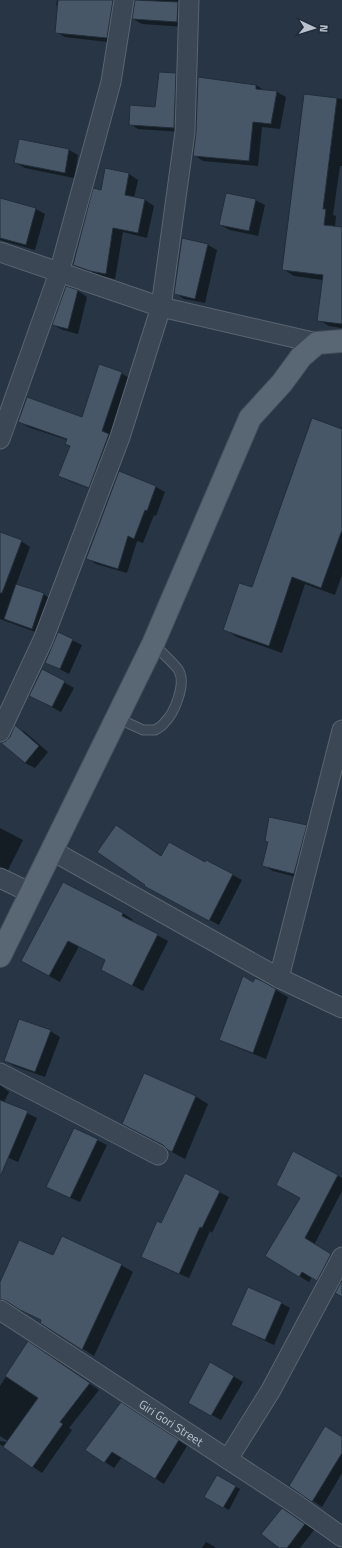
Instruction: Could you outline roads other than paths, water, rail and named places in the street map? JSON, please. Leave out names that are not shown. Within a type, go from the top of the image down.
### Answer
[{"type":"main road","points":[[0,956],[153,644],[250,418],[282,383],[301,357],[317,343],[342,341]]},
{"type":"street","points":[[0,439],[59,272],[111,82],[124,0]]},
{"type":"street","points":[[0,732],[42,640],[120,436],[161,307],[185,132],[189,0]]},
{"type":"street","points":[[0,252],[161,307],[317,343]]},
{"type":"street","points":[[279,978],[342,730]]},
{"type":"street","points":[[51,850],[279,978],[342,1008]]},
{"type":"street","points":[[0,878],[31,893]]},
{"type":"street","points":[[0,1073],[158,1156]]},
{"type":"street","points":[[228,1459],[271,1390],[342,1257]]},
{"type":"street","name":"Giri Gori Street","points":[[0,1310],[228,1459],[342,1537]]},
{"type":"lane","points":[[116,718],[143,730],[156,730],[165,723],[174,709],[180,694],[181,681],[179,671],[153,644]]}]
